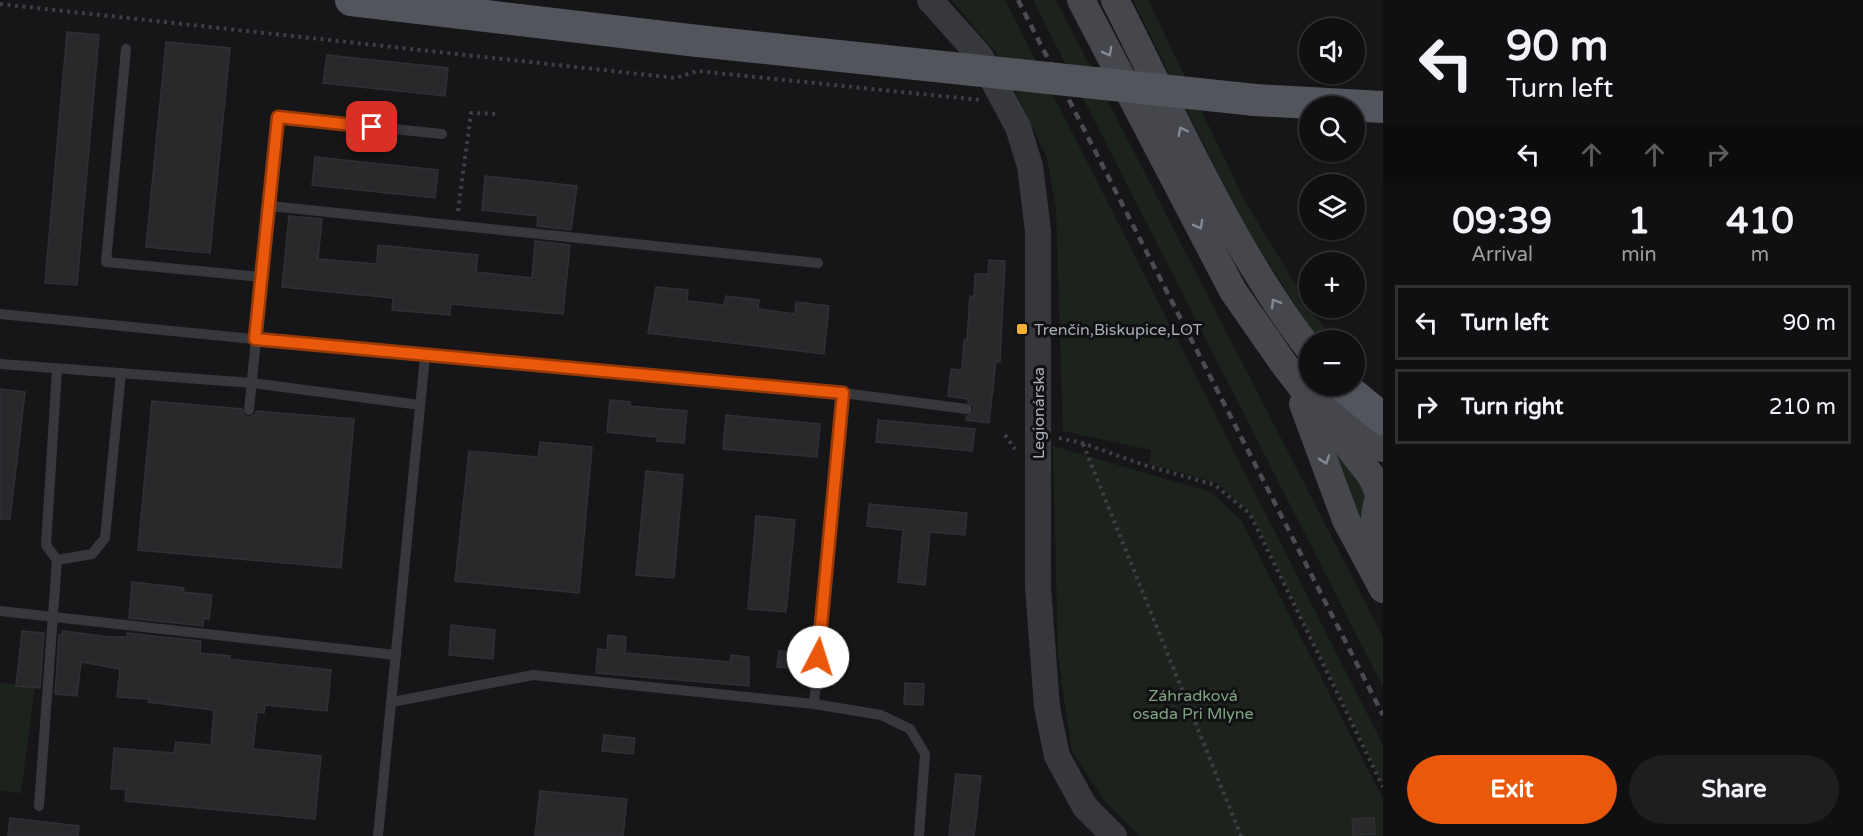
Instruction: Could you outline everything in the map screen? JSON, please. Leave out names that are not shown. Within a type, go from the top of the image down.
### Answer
[{"type":"main road","points":[[351,0],[698,41],[1255,100],[1383,107]]},
{"type":"main road","points":[[1081,0],[1233,291],[1286,367],[1372,477],[1381,493],[1375,519],[1383,546]]},
{"type":"main road","points":[[1115,0],[1219,204],[1280,311],[1299,336]]},
{"type":"main road","points":[[1255,100],[1299,107]]},
{"type":"main road","points":[[1365,118],[1383,121]]},
{"type":"main road","points":[[1286,367],[1311,421],[1346,520],[1383,589]]},
{"type":"main road","points":[[1343,396],[1364,427],[1383,448]]},
{"type":"main road","points":[[1355,396],[1383,419]]},
{"type":"street","name":"Legionárska","points":[[930,0],[980,56],[1018,127],[1030,166],[1038,231],[1038,587],[1049,717],[1057,756],[1085,807],[1114,836]]},
{"type":"lane","points":[[126,49],[106,262],[262,276]]},
{"type":"lane","points":[[249,410],[278,117],[442,134]]},
{"type":"lane","points":[[270,206],[818,263]]},
{"type":"lane","points":[[0,314],[425,356],[843,393],[967,409]]},
{"type":"lane","points":[[378,836],[425,356]]},
{"type":"lane","points":[[0,363],[252,383],[420,405]]},
{"type":"lane","points":[[39,806],[51,617],[57,560],[46,545],[57,369]]},
{"type":"lane","points":[[57,560],[92,554],[105,538],[121,373]]},
{"type":"lane","points":[[814,704],[843,393]]},
{"type":"lane","points":[[0,611],[396,655]]},
{"type":"lane","points":[[392,702],[534,675],[814,704],[881,715],[910,729],[925,754],[919,836]]},
{"type":"path","points":[[0,4],[676,78],[697,71],[1007,103]]},
{"type":"path","points":[[456,224],[471,113],[499,114]]},
{"type":"path","points":[[1038,433],[1082,443],[1144,465],[1215,485],[1250,514],[1383,787]]},
{"type":"path","points":[[1082,443],[1241,836]]},
{"type":"green space","points":[[951,0],[1005,0],[1383,745],[1383,785],[1251,513],[1217,483],[1149,464],[1151,450],[1063,431],[1056,209],[1047,158],[998,55]]},
{"type":"green space","points":[[1033,0],[1056,0],[1383,637],[1383,687]]},
{"type":"green space","points":[[1133,0],[1148,0],[1246,203],[1299,290],[1299,310],[1242,221]]},
{"type":"green space","points":[[1304,318],[1318,318],[1326,330],[1312,330]]},
{"type":"green space","points":[[1323,428],[1366,482],[1383,575]]},
{"type":"green space","name":"Záhradková osada Pri Mlyne","points":[[1053,446],[1211,492],[1241,520],[1383,799],[1383,836],[1140,836],[1105,802],[1072,752],[1058,658]]},
{"type":"green space","points":[[0,683],[35,685],[21,793],[0,791]]},
{"type":"building","points":[[67,32],[99,35],[77,285],[45,283]]},
{"type":"building","points":[[166,42],[230,48],[210,253],[146,247]]},
{"type":"building","points":[[327,55],[448,68],[445,96],[323,83]]},
{"type":"building","points":[[315,157],[438,170],[435,198],[312,185]]},
{"type":"building","points":[[485,176],[577,186],[571,230],[537,226],[538,216],[482,210]]},
{"type":"building","points":[[289,216],[322,219],[318,259],[377,264],[378,245],[478,255],[476,272],[532,278],[535,241],[570,245],[563,314],[451,304],[450,315],[392,310],[393,298],[282,287]]},
{"type":"building","points":[[989,260],[1005,261],[1000,362],[996,361],[989,423],[966,420],[967,416],[973,413],[974,406],[968,402],[968,399],[948,396],[951,369],[962,370],[970,296],[974,297],[975,274],[988,274]]},
{"type":"building","points":[[656,287],[688,290],[687,301],[724,305],[726,296],[759,300],[758,309],[795,314],[796,302],[829,306],[824,354],[648,333]]},
{"type":"building","points":[[0,389],[25,392],[10,519],[0,519]]},
{"type":"building","points":[[610,400],[630,402],[630,406],[687,411],[684,443],[657,441],[657,437],[607,432]]},
{"type":"building","points":[[152,401],[242,409],[244,416],[249,417],[255,415],[256,411],[354,419],[341,568],[138,550]]},
{"type":"building","points":[[726,415],[820,424],[817,457],[723,449]]},
{"type":"building","points":[[878,420],[975,429],[972,451],[876,442]]},
{"type":"building","points":[[540,442],[592,447],[579,593],[455,581],[469,451],[538,457]]},
{"type":"building","points":[[646,471],[683,475],[674,578],[636,575]]},
{"type":"building","points":[[869,504],[967,513],[965,535],[930,532],[925,585],[898,582],[903,530],[867,526]]},
{"type":"building","points":[[756,516],[795,520],[786,612],[748,609]]},
{"type":"building","points":[[132,582],[184,588],[183,592],[212,595],[209,619],[204,618],[203,626],[129,618]]},
{"type":"building","points":[[451,625],[495,630],[493,659],[449,655]]},
{"type":"building","points":[[22,631],[44,633],[40,688],[16,686]]},
{"type":"building","points":[[63,631],[109,637],[127,637],[127,633],[201,641],[200,653],[230,656],[229,659],[331,670],[327,711],[265,705],[264,713],[257,712],[253,749],[321,756],[315,819],[125,801],[126,789],[111,789],[114,748],[174,753],[176,742],[211,745],[214,710],[148,702],[149,699],[117,697],[120,669],[81,662],[77,696],[55,694],[59,635],[62,635]]},
{"type":"building","points":[[608,635],[626,637],[625,653],[731,662],[731,655],[749,657],[749,686],[596,673],[598,649],[607,650]]},
{"type":"building","points":[[779,651],[803,653],[802,669],[777,667]]},
{"type":"building","points":[[905,683],[924,684],[923,705],[904,704]]},
{"type":"building","points":[[604,735],[635,738],[633,754],[602,751]]},
{"type":"building","points":[[956,774],[981,776],[974,836],[949,836]]},
{"type":"building","points":[[540,791],[627,799],[623,836],[535,836]]},
{"type":"building","points":[[10,818],[79,826],[78,836],[8,836]]},
{"type":"building","points":[[1374,818],[1375,834],[1353,835],[1352,819]]},
{"type":"railway","points":[[1018,0],[1383,715]]},
{"type":"place","name":"Trenčín,Biskupice,LOT","points":[[1022,329]]},
{"type":"route","points":[[372,127],[278,117],[255,339],[843,393],[818,657]]}]
